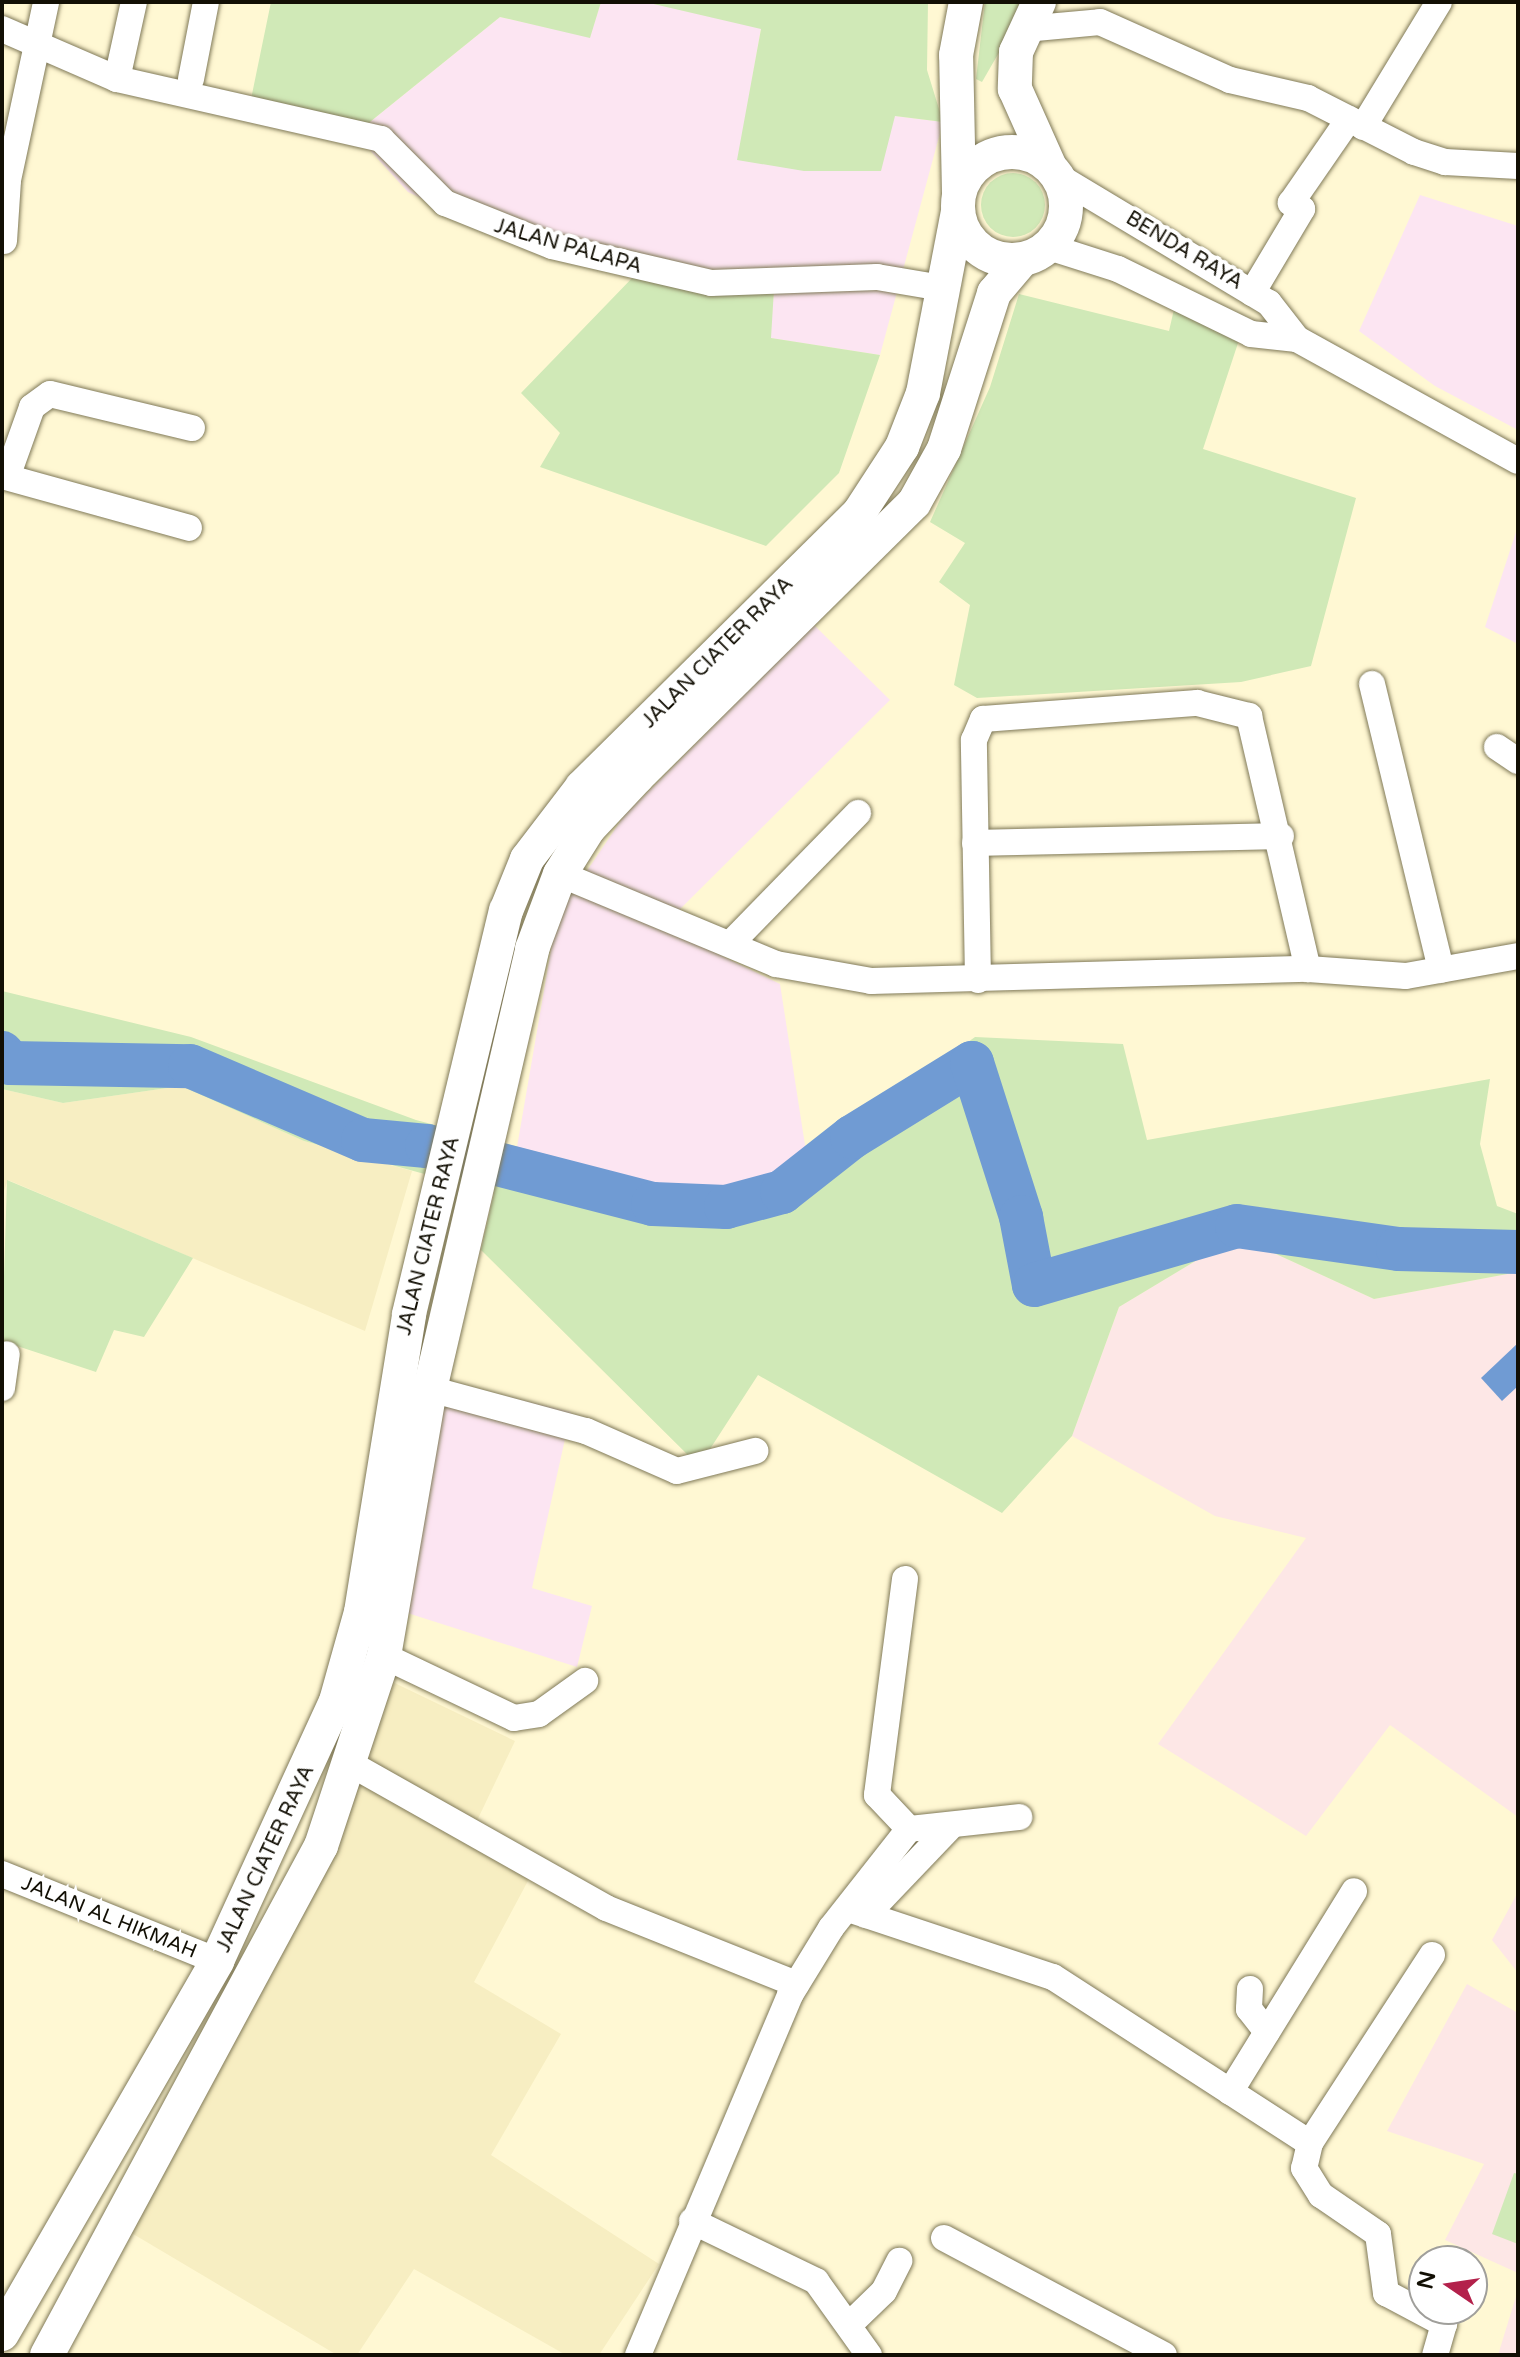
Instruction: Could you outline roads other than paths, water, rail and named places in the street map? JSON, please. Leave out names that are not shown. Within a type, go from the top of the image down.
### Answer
[{"type":"main road","name":"JALAN CIATER RAYA","points":[[49,2351],[321,1846],[384,1656],[430,1389],[472,1203],[476,1116],[506,911],[534,847],[582,787],[859,513],[902,447],[923,393],[958,203],[956,55],[966,2]]},
{"type":"main road","points":[[1032,15],[1015,89],[1054,171],[1067,206],[1035,254],[982,252],[958,203],[991,156],[1021,152],[1054,171]]},
{"type":"main road","name":"JALAN CIATER RAYA","points":[[6,2327],[217,1961],[336,1701],[361,1612],[399,1365],[439,1190],[476,1116],[560,874],[589,828],[638,776],[914,503],[944,449],[994,293],[1035,254]]},
{"type":"main road","points":[[942,288],[994,293]]},
{"type":"main road","points":[[6,2327],[49,2351]]},
{"type":"street","points":[[4,241],[8,180],[41,46],[46,2]]},
{"type":"street","points":[[117,79],[134,2]]},
{"type":"street","points":[[191,79],[206,2]]},
{"type":"street","points":[[1252,293],[1302,209],[1291,203],[1356,123],[1439,2]]},
{"type":"street","points":[[1032,15],[1100,22],[1230,80],[1281,89],[1445,162],[1518,166]]},
{"type":"street","name":"JALAN PALAPA","points":[[2,29],[117,79],[373,136],[445,203],[552,246],[711,283],[877,277],[942,288]]},
{"type":"street","name":"BENDA RAYA","points":[[1054,171],[1252,293],[1297,339],[1518,461]]},
{"type":"street","name":"BENDA RAYA","points":[[1035,254],[1105,263],[1251,334],[1297,339]]},
{"type":"street","points":[[189,528],[4,476],[32,407],[50,394],[192,428]]},
{"type":"street","points":[[1372,684],[1441,970]]},
{"type":"street","points":[[978,980],[974,740],[983,719],[1197,703],[1249,716],[1281,836],[1308,969]]},
{"type":"street","points":[[733,941],[858,813]]},
{"type":"street","points":[[975,843],[1281,836]]},
{"type":"street","points":[[560,874],[733,941],[776,964],[825,976],[978,980],[1308,969],[1406,976],[1518,956]]},
{"type":"street","points":[[2,1388],[7,1354]]},
{"type":"street","points":[[430,1389],[574,1427],[677,1471],[755,1451]]},
{"type":"street","points":[[905,1579],[877,1795],[909,1829]]},
{"type":"street","points":[[384,1656],[514,1718],[539,1714],[585,1681]]},
{"type":"street","points":[[349,1763],[620,1915],[796,1984]]},
{"type":"street","points":[[909,1829],[1019,1817]]},
{"type":"street","points":[[638,2355],[692,2221],[796,1984],[857,1912],[952,1825]]},
{"type":"street","points":[[857,1912],[909,1829]]},
{"type":"street","name":"JALAN AL HIKMAH","points":[[2,1874],[217,1961]]},
{"type":"street","points":[[1230,2092],[1354,1891]]},
{"type":"street","points":[[857,1912],[1053,1977],[1310,2143]]},
{"type":"street","points":[[1432,1955],[1310,2143],[1304,2168],[1310,2184],[1383,2243],[1386,2293],[1444,2324],[1435,2355]]},
{"type":"street","points":[[1250,1989],[1249,2009],[1267,2032]]},
{"type":"street","points":[[692,2221],[816,2281],[850,2324],[869,2355]]},
{"type":"street","points":[[944,2238],[1164,2355]]},
{"type":"street","points":[[850,2324],[884,2291],[899,2261]]},
{"type":"water","points":[[1518,1343],[1518,1386],[1502,1401],[1481,1378]]},
{"type":"waterway","points":[[2,1053],[10,1063],[190,1066],[363,1140],[427,1146],[653,1204],[726,1207],[782,1192],[852,1137],[972,1063],[1021,1217],[1034,1285],[1237,1226],[1398,1249],[1518,1252]]}]
